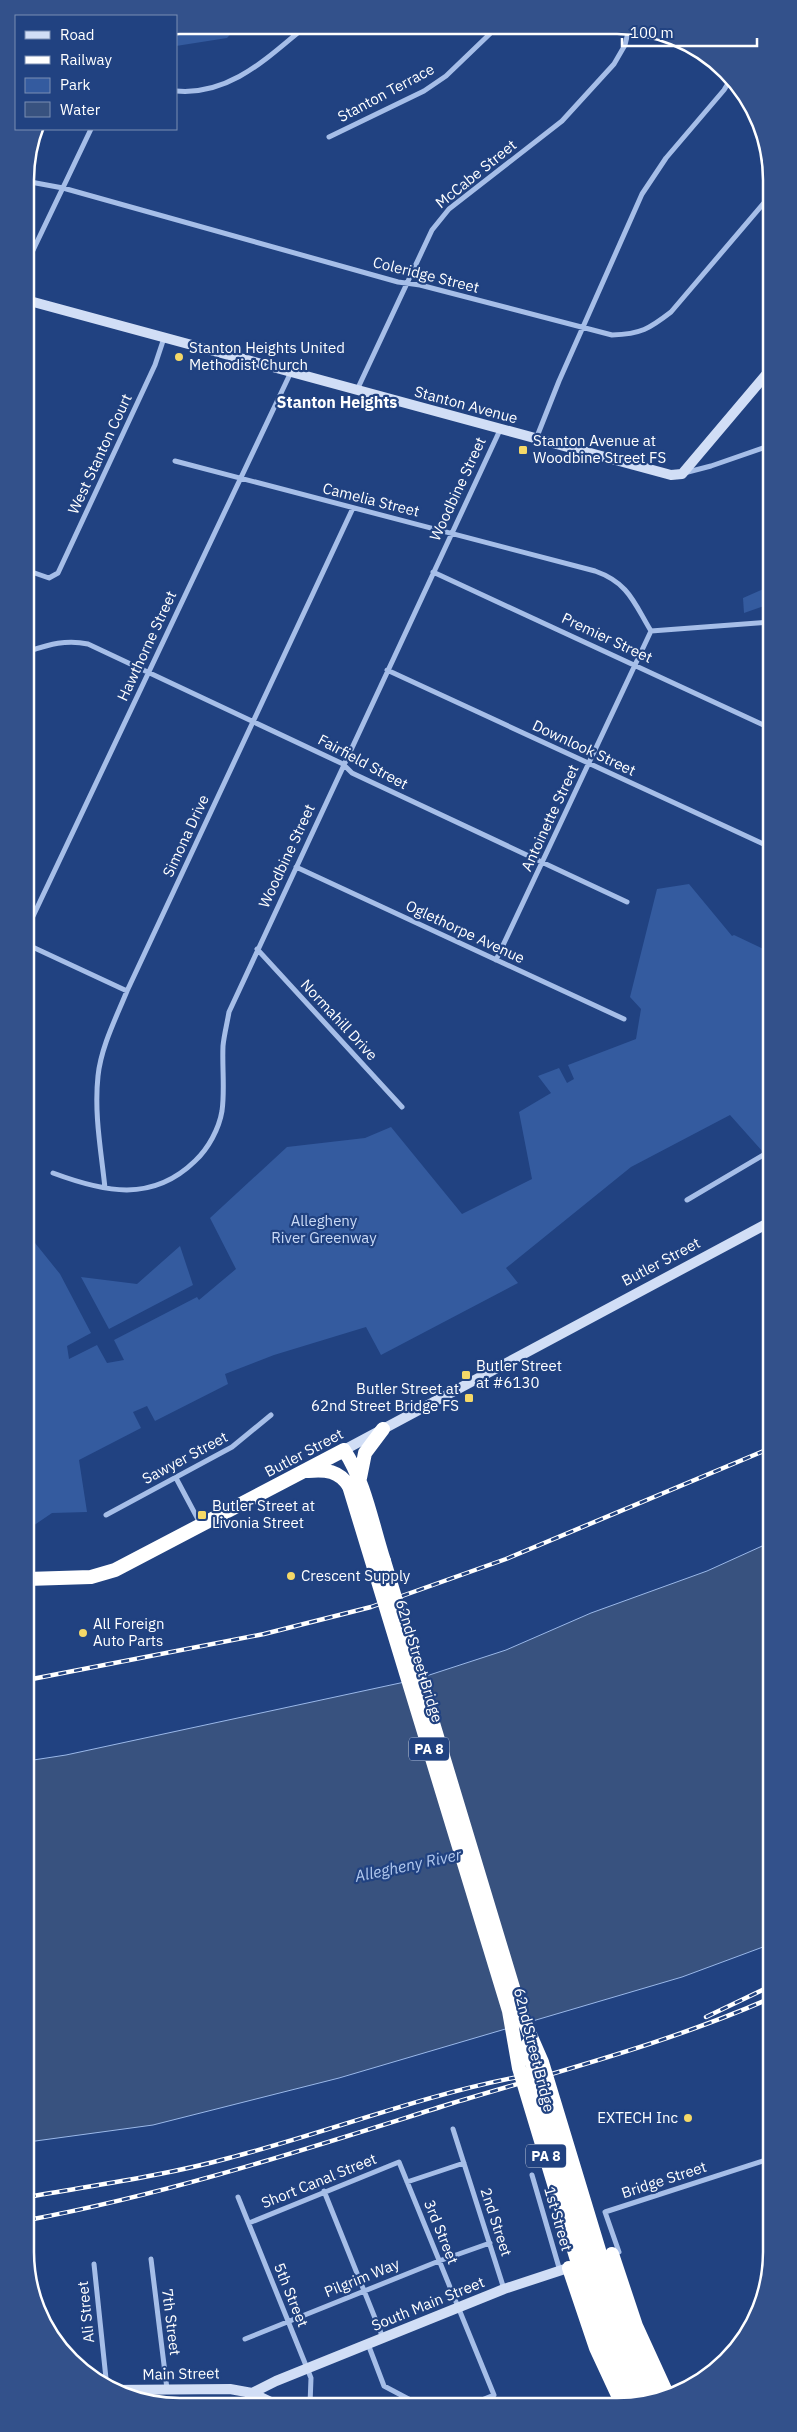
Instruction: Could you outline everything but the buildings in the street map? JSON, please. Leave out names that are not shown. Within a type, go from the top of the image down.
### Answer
[{"type":"highway","points":[[303,1471],[349,1470],[383,1429]]},
{"type":"highway","name":"62nd Street Bridge","points":[[344,1450],[515,2013],[542,2062],[601,2296]]},
{"type":"highway","name":"Butler Street","points":[[34,1579],[82,1578],[106,1573],[344,1450]]},
{"type":"highway","points":[[515,2013],[601,2296],[619,2346],[643,2395]]},
{"type":"highway","name":"62nd Street Bridge","points":[[515,2013],[519,2068],[601,2296]]},
{"type":"highway","points":[[615,2253],[636,2326],[660,2392]]},
{"type":"highway","points":[[565,2269],[596,2348],[625,2398]]},
{"type":"highway","name":"PA 8","points":[[601,2296],[631,2342],[660,2392]]},
{"type":"highway","name":"PA 8","points":[[601,2296],[605,2343],[627,2398]]},
{"type":"main road","name":"Stanton Avenue","points":[[34,305],[164,338],[670,475],[682,474]]},
{"type":"main road","points":[[682,474],[763,378]]},
{"type":"main road","name":"Butler Street","points":[[344,1450],[763,1226]]},
{"type":"main road","name":"South Main Street","points":[[255,2398],[308,2369],[504,2289],[615,2253]]},
{"type":"main road","name":"Main Street","points":[[130,2390],[230,2389],[251,2398]]},
{"type":"street","points":[[178,91],[213,89],[236,80],[296,34]]},
{"type":"street","name":"Stanton Terrace","points":[[329,137],[424,90],[446,76],[490,34]]},
{"type":"street","name":"McCabe Street","points":[[357,390],[432,230],[449,209],[562,121],[614,64],[625,45],[628,34]]},
{"type":"street","points":[[536,440],[559,381],[585,327],[642,194],[666,158],[728,84]]},
{"type":"street","points":[[34,250],[90,130]]},
{"type":"street","name":"Coleridge Street","points":[[34,182],[63,188],[407,283],[612,335],[635,334],[653,326],[672,312],[763,204]]},
{"type":"street","name":"West Stanton Court","points":[[34,573],[49,578],[54,577],[60,568],[155,365],[164,338]]},
{"type":"street","name":"Hawthorne Street","points":[[34,914],[291,372]]},
{"type":"street","name":"Woodbine Street","points":[[53,1173],[84,1185],[132,1191],[146,1190],[165,1183],[185,1171],[202,1154],[214,1135],[222,1112],[224,1044],[229,1012],[500,430]]},
{"type":"street","points":[[682,474],[763,448]]},
{"type":"street","name":"Camelia Street","points":[[175,462],[451,533],[613,578],[626,589],[651,632]]},
{"type":"street","name":"Simona Drive","points":[[105,1188],[98,1136],[98,1074],[108,1039],[127,992],[353,508]]},
{"type":"street","name":"Premier Street","points":[[433,572],[763,725]]},
{"type":"street","points":[[651,632],[763,623]]},
{"type":"street","name":"Antoinette Street","points":[[496,960],[651,632]]},
{"type":"street","name":"Fairfield Street","points":[[34,649],[57,642],[72,641],[88,644],[343,764],[349,772],[627,902]]},
{"type":"street","name":"Downlook Street","points":[[387,670],[763,844]]},
{"type":"street","name":"Oglethorpe Avenue","points":[[296,867],[624,1019]]},
{"type":"street","points":[[34,948],[127,992]]},
{"type":"street","name":"Normahill Drive","points":[[257,949],[402,1107]]},
{"type":"street","points":[[687,1200],[763,1155]]},
{"type":"street","name":"Sawyer Street","points":[[106,1515],[241,1442],[271,1415]]},
{"type":"street","points":[[176,1478],[202,1525]]},
{"type":"street","name":"2nd Street","points":[[453,2129],[504,2289]]},
{"type":"street","name":"Bridge Street","points":[[615,2253],[605,2212],[763,2161]]},
{"type":"street","name":"3rd Street","points":[[399,2162],[494,2395],[487,2398]]},
{"type":"street","name":"Short Canal Street","points":[[249,2223],[399,2162]]},
{"type":"street","points":[[407,2182],[464,2163]]},
{"type":"street","name":"1st Street","points":[[532,2175],[565,2269]]},
{"type":"street","points":[[324,2191],[383,2338]]},
{"type":"street","name":"5th Street","points":[[238,2198],[308,2369],[311,2378],[310,2398]]},
{"type":"street","name":"Pilgrim Way","points":[[245,2338],[439,2260],[490,2244]]},
{"type":"street","name":"7th Street","points":[[151,2259],[168,2389]]},
{"type":"street","name":"Ali Street","points":[[94,2264],[106,2378]]},
{"type":"street","points":[[368,2344],[384,2386],[407,2398]]},
{"type":"green space","points":[[178,34],[231,34],[227,38],[178,46]]},
{"type":"green space","points":[[763,589],[763,606],[744,613],[743,598]]},
{"type":"green space","name":"Allegheny River Greenway","points":[[689,884],[732,936],[734,935],[763,949],[763,1152],[730,1115],[631,1167],[506,1268],[518,1283],[381,1355],[366,1327],[274,1355],[225,1374],[228,1384],[155,1421],[147,1406],[133,1412],[141,1428],[79,1460],[87,1512],[52,1513],[34,1525],[34,1242],[60,1274],[91,1333],[67,1346],[69,1359],[97,1345],[107,1363],[124,1360],[114,1340],[197,1297],[199,1300],[236,1269],[210,1218],[287,1147],[365,1138],[391,1127],[462,1214],[532,1179],[519,1112],[551,1093],[538,1076],[559,1068],[567,1083],[574,1079],[568,1065],[636,1039],[641,1009],[630,997],[657,889]]},
{"type":"green space","points":[[180,1246],[193,1285],[109,1329],[81,1277],[137,1284]]},
{"type":"water","name":"Allegheny River","points":[[763,1546],[763,1947],[682,1977],[339,2078],[153,2125],[34,2141],[34,1760],[66,1755],[414,1680],[506,1650],[591,1613],[707,1571]]},
{"type":"railway","points":[[34,1679],[264,1634],[371,1607],[506,1559],[763,1451]]},
{"type":"railway","points":[[706,2017],[763,1990]]},
{"type":"railway","points":[[34,2219],[136,2197],[242,2168],[654,2043],[763,2001]]},
{"type":"railway","points":[[34,2196],[154,2175],[204,2164],[265,2148],[445,2094],[518,2077]]},
{"type":"place","name":"Stanton Heights United Methodist Church","points":[[179,357]]},
{"type":"place","name":"Stanton Avenue at Woodbine Street FS","points":[[523,450]]},
{"type":"place","name":"Butler Street at #6130","points":[[466,1375]]},
{"type":"place","name":"Butler Street at 62nd Street Bridge FS","points":[[469,1398]]},
{"type":"place","name":"Butler Street at Livonia Street","points":[[202,1515]]},
{"type":"place","name":"Crescent Supply","points":[[291,1576]]},
{"type":"place","name":"All Foreign Auto Parts","points":[[83,1633]]},
{"type":"place","name":"EXTECH Inc","points":[[688,2118]]},
{"type":"district","name":"Stanton Heights","points":[[337,402]]}]
